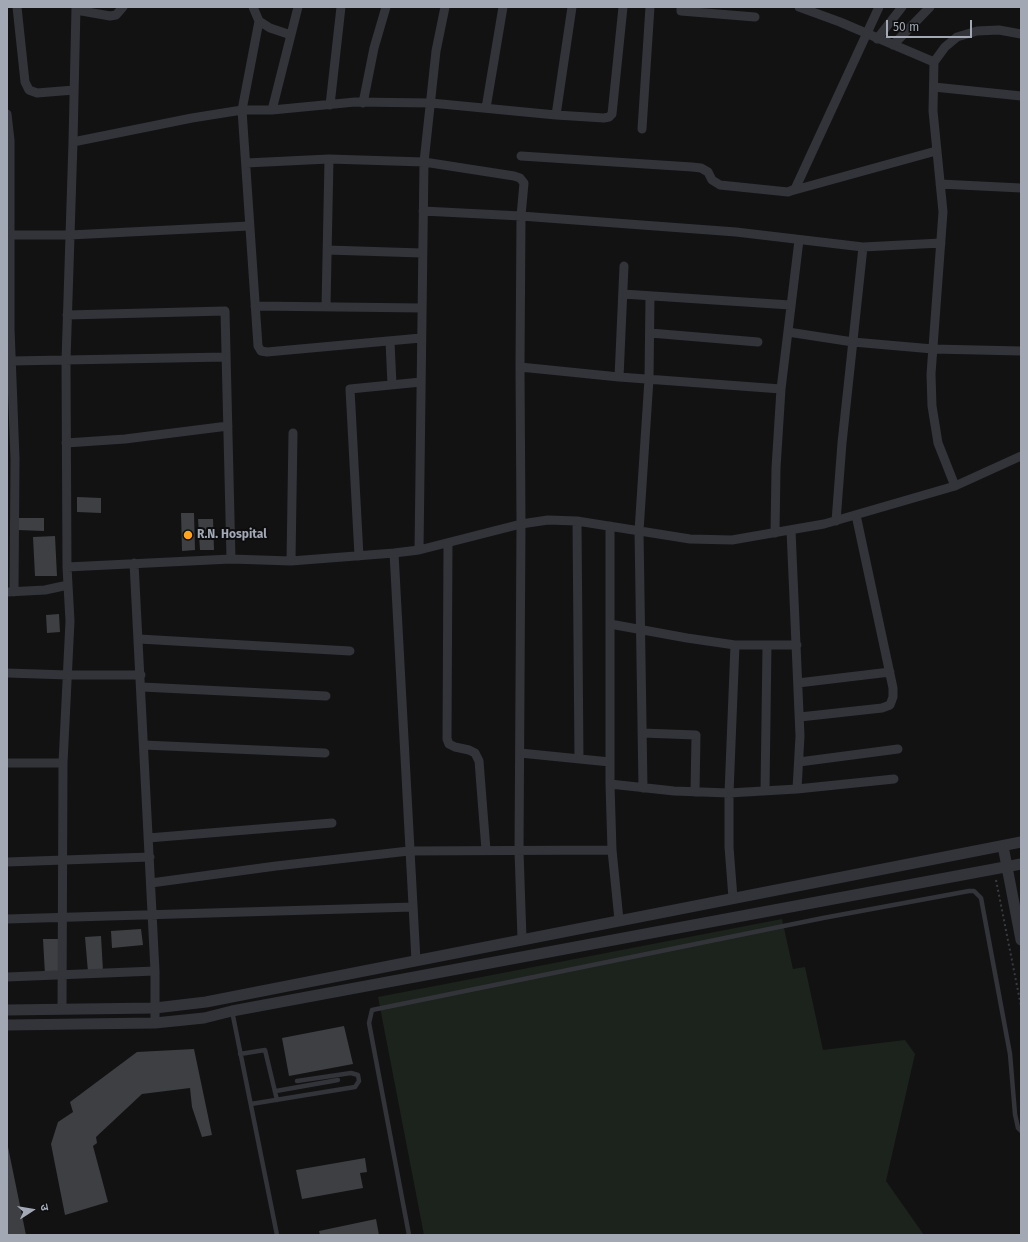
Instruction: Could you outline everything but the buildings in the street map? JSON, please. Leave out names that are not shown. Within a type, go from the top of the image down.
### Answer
[{"type":"street","points":[[17,7],[25,82],[29,90],[37,93],[74,90]]},
{"type":"street","points":[[62,1009],[63,763],[70,621],[67,567],[66,361],[76,8],[110,16],[116,15],[123,7]]},
{"type":"street","points":[[253,7],[259,21],[242,110],[258,346],[261,351],[267,352],[421,338]]},
{"type":"street","points":[[272,110],[298,7]]},
{"type":"street","points":[[330,105],[341,7]]},
{"type":"street","points":[[363,103],[374,48],[386,7]]},
{"type":"street","points":[[419,550],[424,162],[436,51],[445,7]]},
{"type":"street","points":[[486,108],[503,7]]},
{"type":"street","points":[[556,114],[572,7]]},
{"type":"street","points":[[73,142],[192,118],[242,110],[272,110],[363,103],[430,103],[604,118],[609,117],[612,114],[622,7]]},
{"type":"street","points":[[642,130],[650,7]]},
{"type":"street","points":[[681,7],[681,11],[755,17]]},
{"type":"street","points":[[799,7],[812,9],[865,34],[934,62]]},
{"type":"street","points":[[788,192],[795,189],[865,34],[879,7]]},
{"type":"street","points":[[877,39],[902,7]]},
{"type":"street","points":[[893,45],[930,7]]},
{"type":"street","points":[[259,21],[270,28],[291,35]]},
{"type":"street","points":[[955,486],[938,443],[932,406],[933,350],[942,212],[936,151],[934,62],[944,47],[957,37],[977,31],[999,30],[1021,34]]},
{"type":"street","points":[[934,87],[1021,96]]},
{"type":"street","points":[[7,114],[10,140],[8,234],[11,361],[10,592],[45,590],[68,585]]},
{"type":"street","points":[[521,156],[701,168],[708,172],[712,180],[720,185],[788,192],[936,151]]},
{"type":"street","points":[[246,163],[328,159],[424,162],[520,178],[524,183],[522,216],[520,367],[521,524],[519,851],[522,940]]},
{"type":"street","points":[[326,307],[328,159]]},
{"type":"street","points":[[940,184],[1021,188]]},
{"type":"street","points":[[423,211],[522,216],[736,232],[863,247],[941,243]]},
{"type":"street","points":[[8,234],[70,235],[249,226]]},
{"type":"street","points":[[775,533],[776,468],[782,389],[790,305],[799,240]]},
{"type":"street","points":[[836,521],[842,443],[863,247]]},
{"type":"street","points":[[327,250],[422,253]]},
{"type":"street","points":[[619,377],[624,266]]},
{"type":"street","points":[[623,294],[790,305]]},
{"type":"street","points":[[643,788],[639,531],[649,379],[650,296]]},
{"type":"street","points":[[255,306],[422,308]]},
{"type":"street","points":[[67,315],[225,312],[232,559]]},
{"type":"street","points":[[788,332],[853,342],[933,350],[1021,351]]},
{"type":"street","points":[[650,333],[758,342]]},
{"type":"street","points":[[390,341],[392,385]]},
{"type":"street","points":[[11,361],[226,357]]},
{"type":"street","points":[[520,367],[619,377],[782,389]]},
{"type":"street","points":[[359,556],[350,389],[421,382]]},
{"type":"street","points":[[66,443],[228,426]]},
{"type":"street","points":[[291,561],[293,433]]},
{"type":"street","points":[[67,567],[232,559],[291,561],[394,553],[419,550],[521,524],[548,520],[577,521],[690,539],[732,540],[836,521],[955,486],[1021,456]]},
{"type":"street","points":[[800,717],[882,708],[890,705],[893,697],[890,672],[856,515]]},
{"type":"street","points":[[577,521],[579,759]]},
{"type":"street","points":[[610,526],[610,784],[612,850],[619,920]]},
{"type":"street","points":[[791,530],[800,717],[797,789]]},
{"type":"street","points":[[448,543],[447,739],[449,744],[475,753],[479,760],[486,850]]},
{"type":"street","points":[[394,553],[416,961]]},
{"type":"street","points":[[134,563],[142,687],[150,857],[155,972],[155,1023]]},
{"type":"street","points":[[610,624],[735,645],[797,645]]},
{"type":"street","points":[[139,639],[350,651]]},
{"type":"street","points":[[733,898],[729,847],[729,792],[735,645]]},
{"type":"street","points":[[765,791],[767,645]]},
{"type":"street","points":[[798,683],[890,672]]},
{"type":"street","points":[[7,673],[141,675]]},
{"type":"street","points":[[142,687],[326,696]]},
{"type":"street","points":[[642,733],[696,735],[695,792]]},
{"type":"street","points":[[144,745],[325,753]]},
{"type":"street","points":[[799,762],[898,749]]},
{"type":"street","points":[[520,753],[610,762]]},
{"type":"street","points":[[7,763],[63,763]]},
{"type":"street","points":[[610,784],[695,792],[729,792],[797,789],[894,779]]},
{"type":"street","points":[[148,838],[332,823]]},
{"type":"street","points":[[7,1010],[155,1008],[206,1002],[1021,842]]},
{"type":"street","points":[[1002,846],[1021,940]]},
{"type":"street","points":[[151,883],[284,865],[409,851],[612,850]]},
{"type":"street","points":[[7,862],[150,857]]},
{"type":"street","points":[[7,1025],[155,1023],[204,1018],[232,1011],[1021,864]]},
{"type":"street","points":[[7,920],[413,907]]},
{"type":"street","points":[[7,977],[155,972]]},
{"type":"lane","points":[[409,1235],[369,1023],[372,1010],[823,918],[969,890],[974,891],[980,898],[1010,1054],[1015,1114],[1018,1128],[1021,1130]]},
{"type":"lane","points":[[232,1011],[277,1235]]},
{"type":"lane","points":[[240,1054],[265,1050],[277,1100]]},
{"type":"lane","points":[[250,1104],[355,1087],[359,1081],[358,1075],[350,1073],[297,1081]]},
{"type":"lane","points":[[276,1091],[338,1080]]},
{"type":"path","points":[[994,869],[1021,1006]]},
{"type":"shaded area","points":[[782,919],[793,969],[805,967],[823,1050],[905,1040],[915,1054],[886,1181],[924,1235],[424,1235],[378,997]]},
{"type":"place","name":"R.N. Hospital","points":[[188,535]]}]
